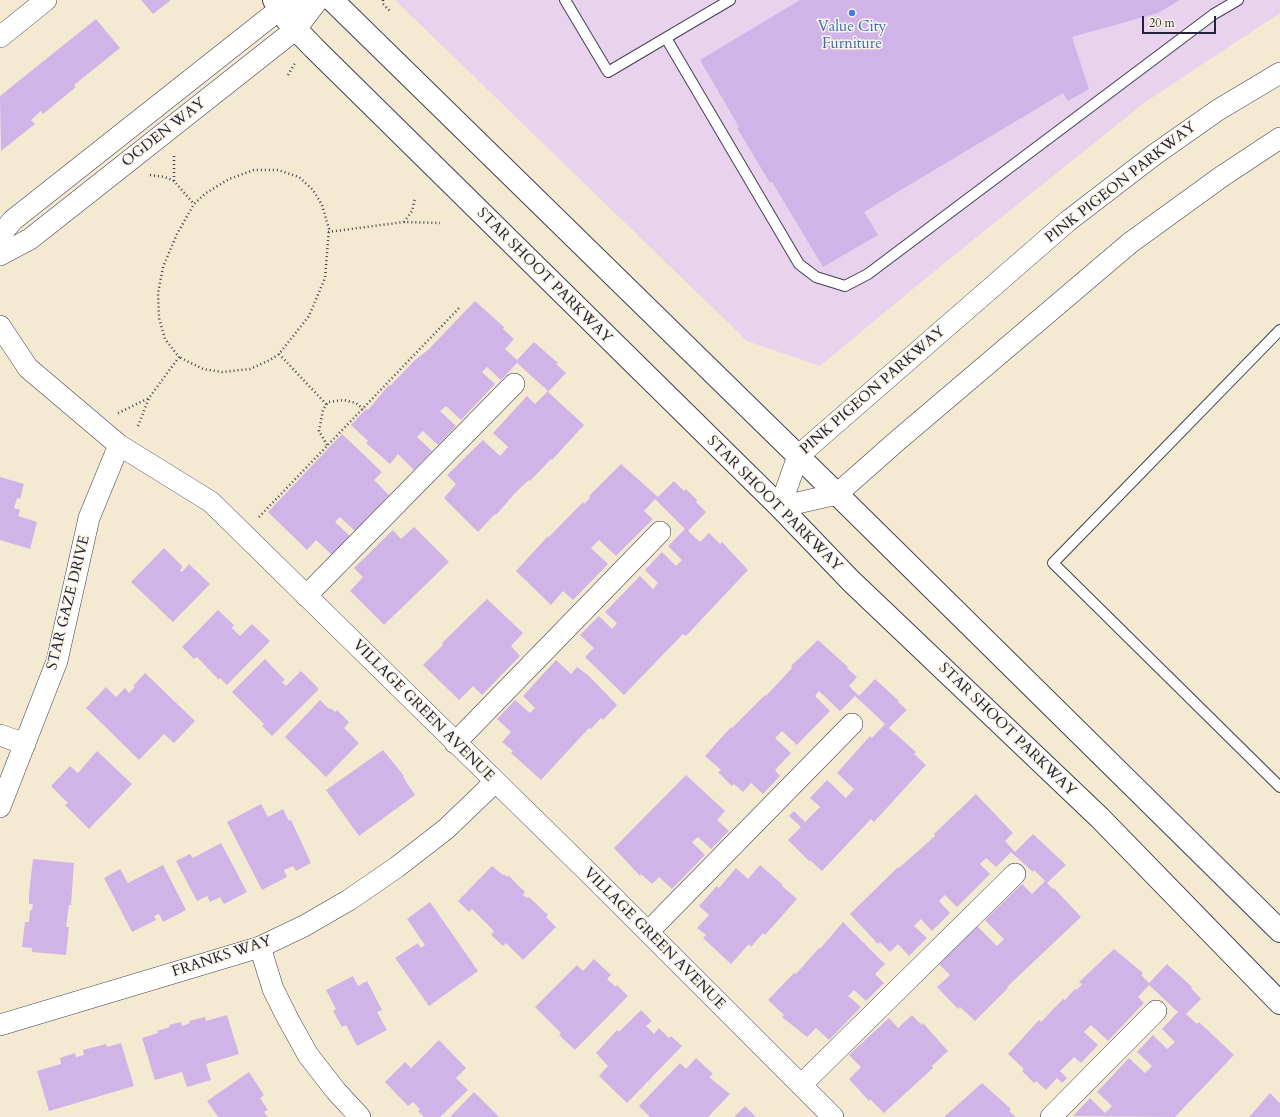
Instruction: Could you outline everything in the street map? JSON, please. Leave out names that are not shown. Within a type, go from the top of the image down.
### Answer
[{"type":"street","points":[[0,37],[46,0]]},
{"type":"street","name":"OGDEN WAY","points":[[0,235],[14,220],[277,5],[302,0]]},
{"type":"street","name":"OGDEN WAY","points":[[0,255],[30,239],[296,29],[318,0]]},
{"type":"street","points":[[332,0],[837,494],[1280,932]]},
{"type":"street","name":"STAR SHOOT PARKWAY","points":[[277,5],[296,29],[780,507],[851,581],[1100,818],[1280,1003]]},
{"type":"street","name":"PINK PIGEON PARKWAY","points":[[780,507],[798,456],[1068,221],[1154,155],[1218,110],[1280,73]]},
{"type":"street","points":[[780,507],[837,494],[1130,243],[1222,177],[1280,138]]},
{"type":"street","name":"VILLAGE GREEN AVENUE","points":[[0,326],[28,368],[119,445],[211,502],[648,932],[833,1117]]},
{"type":"street","points":[[306,596],[514,384]]},
{"type":"street","name":"STAR GAZE DRIVE","points":[[0,807],[57,661],[89,518],[119,445]]},
{"type":"street","points":[[455,743],[660,532]]},
{"type":"street","points":[[648,932],[852,724]]},
{"type":"street","points":[[0,735],[25,744]]},
{"type":"street","name":"FRANKS WAY","points":[[0,1025],[260,947],[304,926],[349,900],[397,867],[446,829],[495,782]]},
{"type":"street","points":[[801,1086],[1014,874]]},
{"type":"street","points":[[260,947],[273,989],[308,1055],[336,1091],[360,1117]]},
{"type":"street","points":[[1051,1117],[1156,1011]]},
{"type":"lane","points":[[565,0],[608,72],[730,0]]},
{"type":"lane","points":[[666,38],[800,264],[816,277],[845,286],[868,274],[1214,14],[1238,0]]},
{"type":"lane","points":[[1280,330],[1053,563],[1280,787]]},
{"type":"path","points":[[383,0],[383,4],[391,12]]},
{"type":"path","points":[[288,75],[297,60]]},
{"type":"path","points":[[174,153],[174,181]]},
{"type":"path","points":[[254,170],[278,170],[299,177],[313,190],[322,205],[328,232],[325,278],[309,316],[279,354],[270,360],[250,369],[222,372],[203,369],[179,357],[165,339],[159,318],[158,293],[163,267],[177,234],[194,204],[206,193],[229,179],[254,170]]},
{"type":"path","points":[[147,174],[165,177],[174,181],[194,204]]},
{"type":"path","points":[[404,222],[412,211],[416,198]]},
{"type":"path","points":[[328,232],[404,222],[440,223]]},
{"type":"path","points":[[256,520],[460,307]]},
{"type":"path","points":[[279,354],[327,405]]},
{"type":"path","points":[[138,426],[149,398],[179,357]]},
{"type":"path","points":[[118,413],[149,398]]},
{"type":"path","points":[[327,445],[319,432],[322,410],[328,402],[344,400],[356,403],[363,409]]},
{"type":"shaded area","points":[[395,0],[1280,0],[1280,13],[1144,103],[942,265],[820,366],[747,341]]},
{"type":"building","points":[[141,0],[171,0],[153,14]]},
{"type":"building","points":[[800,0],[1180,0],[1158,13],[1072,37],[1089,89],[1068,101],[1063,93],[864,212],[878,235],[823,267],[772,182],[770,183],[737,128],[739,127],[700,60]]},
{"type":"building","points":[[96,19],[120,48],[74,85],[76,87],[43,114],[41,111],[31,120],[35,124],[1,151],[0,96]]},
{"type":"building","points":[[475,301],[504,327],[503,329],[514,339],[505,349],[517,360],[534,342],[558,363],[556,364],[566,373],[548,392],[584,425],[552,460],[551,459],[530,481],[529,480],[516,492],[496,515],[495,514],[478,532],[444,498],[456,484],[447,475],[483,440],[500,456],[508,447],[493,433],[527,396],[535,404],[548,391],[517,363],[501,380],[487,367],[482,372],[495,384],[461,420],[446,406],[440,411],[456,426],[438,445],[423,431],[417,437],[432,451],[414,470],[398,454],[390,464],[366,443],[368,441],[351,425],[366,409],[368,410],[389,385],[390,386],[415,360],[428,350]]},
{"type":"building","points":[[342,434],[382,472],[374,480],[389,495],[355,531],[340,517],[335,522],[350,536],[332,555],[316,540],[307,550],[268,512]]},
{"type":"building","points":[[621,464],[658,497],[674,481],[684,491],[686,489],[706,512],[688,531],[700,542],[709,533],[720,544],[722,542],[748,570],[686,636],[683,634],[624,695],[585,657],[594,648],[580,635],[599,616],[612,629],[617,623],[605,612],[640,576],[653,589],[658,583],[645,570],[662,552],[676,566],[682,560],[668,546],[685,529],[655,499],[644,511],[653,519],[616,556],[599,540],[591,548],[608,564],[573,600],[563,591],[551,605],[516,571],[548,536],[549,537],[583,502],[584,504],[590,498],[589,496]]},
{"type":"building","points":[[0,477],[24,484],[20,499],[17,498],[14,508],[20,510],[18,516],[37,522],[30,549],[0,540]]},
{"type":"building","points":[[414,527],[449,562],[384,625],[350,591],[363,577],[354,568],[393,530],[401,539]]},
{"type":"building","points":[[164,548],[183,567],[180,570],[182,572],[189,564],[210,584],[173,622],[131,582]]},
{"type":"building","points":[[487,599],[523,633],[511,646],[520,656],[482,695],[473,686],[459,700],[423,665],[443,645],[442,643]]},
{"type":"building","points":[[218,610],[234,625],[232,628],[240,636],[252,624],[270,641],[227,685],[220,678],[219,680],[197,657],[194,659],[182,647]]},
{"type":"building","points":[[818,640],[857,677],[849,686],[859,696],[875,679],[907,710],[889,728],[916,752],[914,754],[926,765],[874,822],[871,819],[822,871],[810,860],[809,861],[788,840],[801,827],[789,816],[794,811],[805,822],[820,807],[810,798],[827,780],[846,798],[854,789],[837,773],[870,736],[872,738],[885,724],[855,696],[840,711],[819,691],[815,696],[830,711],[797,745],[782,731],[775,738],[791,753],[775,770],[780,776],[763,794],[751,783],[743,792],[734,784],[732,786],[718,772],[721,770],[705,756],[731,727],[732,728],[765,695],[766,696],[792,668],[791,666]]},
{"type":"building","points":[[265,659],[285,680],[282,682],[286,686],[301,671],[319,689],[272,736],[262,726],[264,724],[232,692]]},
{"type":"building","points":[[556,660],[571,674],[577,667],[589,676],[617,705],[603,720],[601,718],[591,729],[589,728],[541,780],[511,753],[513,751],[502,742],[511,732],[497,719],[515,700],[530,713],[535,708],[523,696]]},
{"type":"building","points":[[145,673],[195,721],[174,743],[164,734],[139,760],[86,708],[106,687],[116,697],[125,688],[129,693],[135,687],[133,686]]},
{"type":"building","points":[[320,700],[329,709],[330,708],[335,712],[337,710],[349,722],[344,728],[359,743],[326,777],[285,737]]},
{"type":"building","points":[[383,750],[404,776],[403,777],[415,795],[359,836],[326,790]]},
{"type":"building","points":[[97,751],[132,784],[89,829],[65,805],[68,803],[51,786],[70,766],[78,773]]},
{"type":"building","points":[[686,775],[725,811],[717,820],[729,831],[711,849],[698,837],[692,842],[705,855],[672,889],[659,877],[652,884],[641,874],[640,876],[614,848]]},
{"type":"building","points":[[976,794],[1013,833],[1005,841],[1015,852],[1033,834],[1066,865],[1047,883],[1053,889],[1054,888],[1081,917],[1007,987],[1008,988],[975,1021],[960,1007],[958,1009],[937,987],[950,975],[939,964],[977,926],[997,946],[1004,939],[985,920],[1022,884],[1032,894],[1045,881],[1034,870],[1033,872],[1011,852],[996,867],[986,858],[980,864],[990,874],[957,907],[945,895],[939,901],[950,913],[932,931],[921,919],[914,926],[927,938],[909,956],[898,944],[890,952],[880,942],[878,944],[850,914],[898,867],[899,868],[935,836],[934,834]]},
{"type":"building","points":[[261,804],[268,817],[283,809],[289,821],[291,820],[311,863],[296,871],[293,866],[284,870],[287,877],[262,890],[227,822]]},
{"type":"building","points":[[221,843],[247,892],[224,904],[220,897],[210,902],[207,896],[197,901],[176,861],[190,854],[193,858]]},
{"type":"building","points":[[33,859],[74,863],[71,905],[69,905],[66,927],[69,927],[66,955],[32,952],[32,948],[22,947],[25,922],[29,922],[30,910],[32,910],[33,904],[29,904],[29,894]]},
{"type":"building","points":[[163,865],[186,910],[163,922],[159,914],[154,916],[156,920],[132,932],[104,878],[120,869],[128,883]]},
{"type":"building","points":[[760,865],[797,899],[765,935],[763,933],[751,947],[749,944],[731,964],[703,938],[706,935],[697,928],[709,915],[699,906],[717,886],[719,888],[736,868],[748,879]]},
{"type":"building","points":[[492,866],[503,875],[504,874],[507,877],[508,875],[525,892],[523,895],[527,898],[529,897],[548,915],[546,917],[556,927],[523,960],[506,943],[503,946],[491,935],[494,931],[472,909],[469,912],[458,901]]},
{"type":"building","points":[[430,902],[478,971],[429,1006],[395,958],[418,943],[421,948],[425,945],[407,919]]},
{"type":"building","points":[[843,922],[885,964],[875,974],[884,983],[866,1001],[854,990],[848,996],[861,1007],[829,1040],[816,1028],[807,1037],[782,1017],[784,1015],[768,1000],[794,973],[796,974]]},
{"type":"building","points":[[1114,949],[1143,973],[1141,975],[1149,983],[1167,964],[1192,987],[1191,988],[1201,999],[1186,1014],[1197,1024],[1199,1022],[1234,1055],[1175,1117],[1073,1116],[1090,1098],[1105,1113],[1112,1106],[1097,1092],[1129,1058],[1145,1073],[1152,1066],[1137,1052],[1153,1035],[1167,1049],[1175,1042],[1162,1029],[1178,1012],[1149,985],[1138,997],[1144,1003],[1108,1041],[1091,1025],[1084,1032],[1098,1045],[1081,1063],[1074,1057],[1060,1071],[1067,1078],[1062,1083],[1057,1078],[1046,1090],[1036,1081],[1034,1083],[1022,1071],[1024,1069],[1008,1054],[1039,1020],[1041,1022],[1063,999],[1065,1000],[1075,989],[1077,990],[1082,984],[1079,982]]},
{"type":"building","points":[[594,959],[611,975],[607,979],[616,987],[617,985],[628,996],[575,1050],[559,1035],[561,1033],[535,1007],[577,965],[583,971]]},
{"type":"building","points":[[353,976],[358,986],[367,981],[382,1010],[377,1012],[387,1030],[357,1046],[346,1025],[342,1027],[333,1011],[336,1009],[326,990]]},
{"type":"building","points":[[641,1010],[652,1021],[646,1026],[654,1034],[659,1028],[669,1038],[671,1036],[682,1046],[627,1103],[599,1076],[608,1066],[596,1053],[617,1030],[619,1032]]},
{"type":"building","points":[[227,1015],[239,1054],[206,1064],[211,1080],[187,1087],[182,1072],[155,1080],[142,1038],[158,1033],[157,1031],[170,1027],[169,1025],[181,1022],[182,1026],[190,1023],[189,1021],[205,1017],[206,1021]]},
{"type":"building","points":[[912,1015],[922,1025],[923,1023],[948,1051],[932,1066],[933,1068],[884,1113],[870,1099],[869,1101],[849,1079],[861,1067],[849,1055],[889,1018],[898,1028]]},
{"type":"building","points":[[439,1040],[466,1068],[456,1078],[468,1090],[440,1117],[424,1117],[418,1111],[420,1109],[413,1102],[408,1106],[385,1082],[405,1062],[411,1068]]},
{"type":"building","points":[[121,1043],[134,1086],[49,1111],[37,1071],[61,1064],[60,1058],[75,1053],[76,1057],[84,1055],[83,1050],[106,1044],[107,1047]]},
{"type":"building","points":[[696,1058],[713,1074],[709,1077],[730,1094],[708,1117],[650,1117],[639,1106],[680,1063],[686,1069]]},
{"type":"building","points":[[249,1072],[264,1095],[260,1098],[268,1110],[264,1112],[268,1117],[218,1117],[207,1101]]},
{"type":"building","points":[[982,1083],[1011,1109],[1009,1111],[1016,1117],[944,1117]]},
{"type":"building","points":[[474,1092],[499,1117],[450,1117]]},
{"type":"building","points":[[1270,1093],[1280,1103],[1280,1117],[1249,1117]]},
{"type":"building","points":[[745,1106],[756,1117],[734,1117]]},
{"type":"place","name":"Value City Furniture","points":[[852,13]]}]
